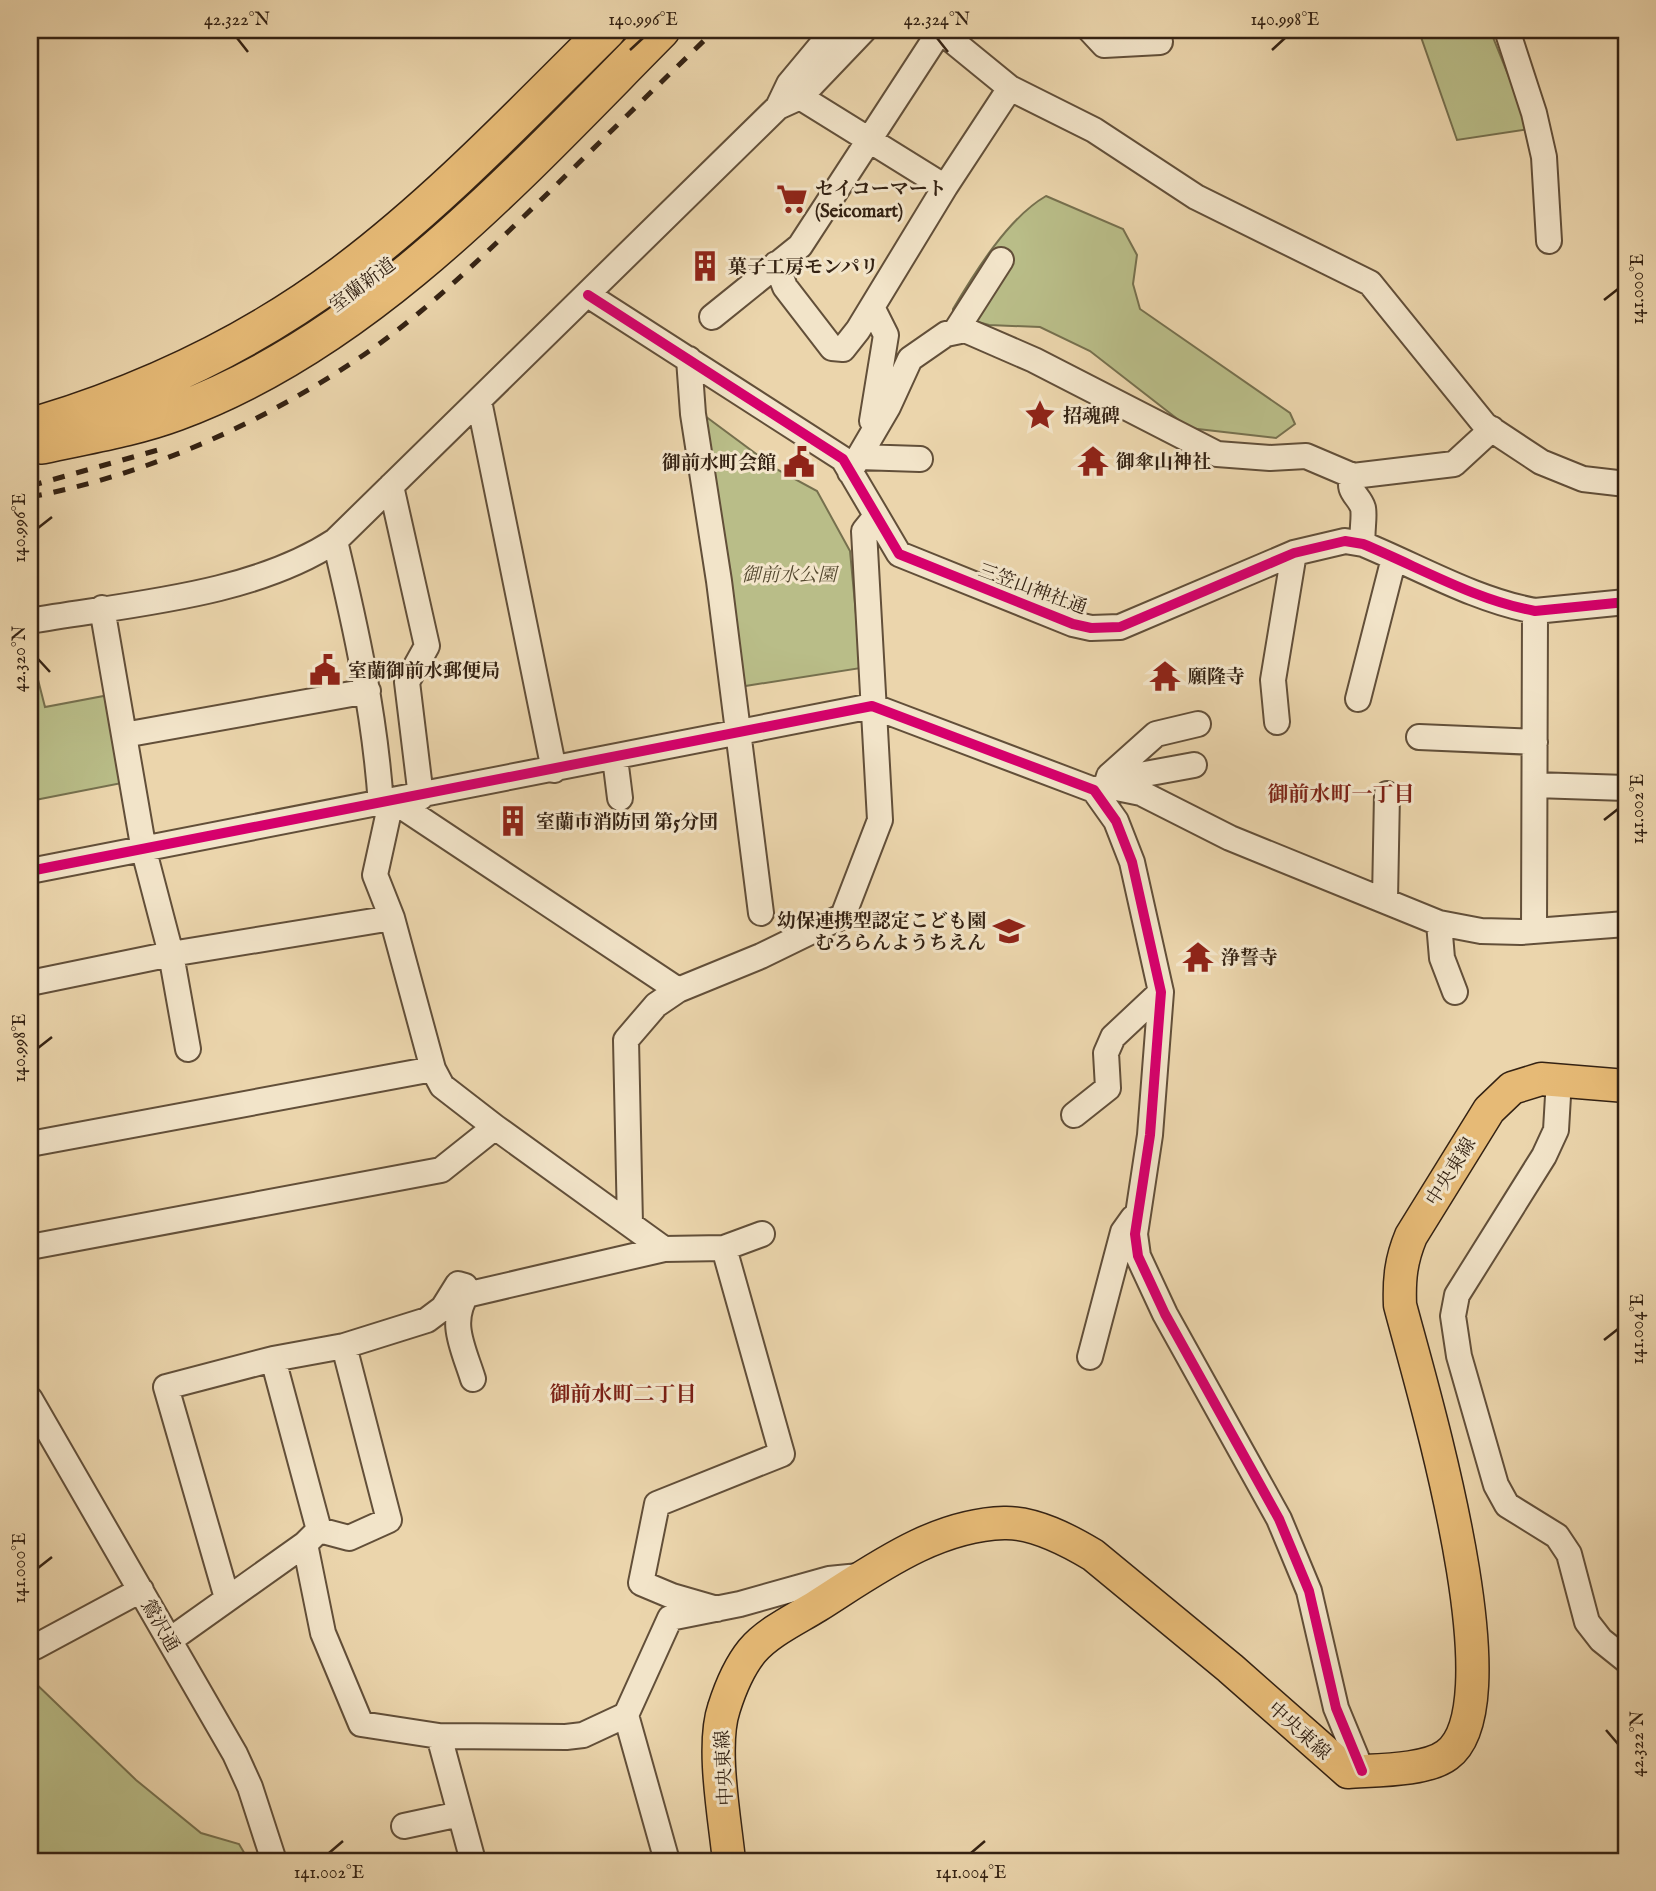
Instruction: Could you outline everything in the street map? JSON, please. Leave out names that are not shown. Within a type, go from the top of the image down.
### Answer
[{"type":"highway","points":[[116,399],[191,349],[267,305],[351,244],[474,134],[578,30]]},
{"type":"highway","name":"室蘭新道","points":[[34,440],[116,399],[203,361],[280,317],[341,275],[399,229],[471,163],[607,30]]},
{"type":"highway","name":"室蘭新道","points":[[34,440],[148,408],[210,380],[297,331],[369,282],[505,160],[635,30]]},
{"type":"highway","points":[[34,440],[176,412],[236,385],[320,336],[431,255],[661,30]]},
{"type":"main road","name":"中央東線","points":[[729,1861],[719,1726],[737,1676],[753,1650],[859,1576],[901,1553],[947,1535],[986,1525],[1007,1522],[1068,1540],[1093,1555],[1209,1650],[1344,1770],[1362,1771],[1418,1765],[1435,1762],[1449,1754],[1460,1737],[1468,1712],[1472,1673],[1469,1598],[1400,1305],[1399,1275],[1402,1256],[1411,1236],[1489,1110],[1512,1088],[1541,1079],[1626,1086]]},
{"type":"street","points":[[789,102],[789,84],[834,30]]},
{"type":"street","points":[[30,621],[251,582],[311,557],[335,541],[864,30]]},
{"type":"street","points":[[712,317],[800,246],[940,30],[1010,88],[1094,130],[1196,197],[1370,283],[1492,429],[1541,462],[1583,479],[1626,484]]},
{"type":"street","points":[[1090,30],[1104,45],[1160,42]]},
{"type":"street","points":[[1507,30],[1534,113],[1544,157],[1549,241]]},
{"type":"street","points":[[776,264],[785,287],[832,348],[843,349],[1010,88]]},
{"type":"street","points":[[789,102],[867,142],[945,187]]},
{"type":"street","points":[[955,332],[1002,260]]},
{"type":"street","name":"三笠山神社通","points":[[588,295],[843,460],[855,465],[876,516],[894,546],[906,557],[1083,627],[1120,627],[1294,553],[1345,541],[1363,544],[1504,604],[1535,611],[1626,602]]},
{"type":"street","points":[[872,307],[886,335],[872,419],[874,429]]},
{"type":"street","points":[[855,465],[910,359],[930,343],[965,330],[1034,360],[1217,454],[1270,458],[1306,456],[1353,476],[1454,464],[1492,429]]},
{"type":"street","points":[[689,359],[692,414],[719,581],[761,913]]},
{"type":"street","points":[[479,401],[554,770]]},
{"type":"street","points":[[855,465],[920,459]]},
{"type":"street","points":[[1353,476],[1350,483],[1352,493],[1363,510],[1363,544]]},
{"type":"street","points":[[391,486],[427,646],[407,682],[421,797]]},
{"type":"street","points":[[630,1224],[626,1040],[656,1005],[678,990],[761,956],[843,916],[880,820],[864,530],[876,516]]},
{"type":"street","points":[[335,541],[389,803],[375,875],[392,918],[433,1069],[442,1086],[664,1249]]},
{"type":"street","points":[[1277,722],[1273,680],[1294,553]]},
{"type":"street","points":[[1358,699],[1394,558]]},
{"type":"street","points":[[102,608],[144,851],[171,954],[188,1049]]},
{"type":"street","points":[[1534,932],[1535,611]]},
{"type":"street","points":[[124,734],[368,691]]},
{"type":"street","points":[[30,872],[872,706],[1110,788],[1439,923],[1480,931],[1534,932],[1626,924]]},
{"type":"street","points":[[1198,724],[1156,734],[1110,776],[1116,821],[1132,862],[1161,992],[1150,1135],[1135,1234],[1138,1256],[1149,1282],[1279,1519],[1309,1591],[1336,1708],[1362,1771]]},
{"type":"street","points":[[1419,737],[1535,742]]},
{"type":"street","points":[[615,758],[620,798]]},
{"type":"street","points":[[1110,788],[1145,774],[1194,765]]},
{"type":"street","points":[[1535,785],[1626,788]]},
{"type":"street","points":[[1385,900],[1387,793]]},
{"type":"street","points":[[389,803],[678,990]]},
{"type":"street","points":[[30,983],[171,954],[392,918]]},
{"type":"street","points":[[1439,923],[1442,958],[1455,992]]},
{"type":"street","points":[[1074,1115],[1108,1088],[1106,1053],[1113,1037],[1161,992]]},
{"type":"street","points":[[30,1144],[433,1069]]},
{"type":"street","points":[[1559,1079],[1556,1130],[1544,1156],[1457,1295],[1454,1332],[1496,1485],[1507,1505],[1557,1536],[1569,1553],[1587,1622],[1601,1640],[1626,1660]]},
{"type":"street","points":[[30,1247],[441,1170],[495,1127]]},
{"type":"street","points":[[1090,1357],[1123,1231],[1139,1209]]},
{"type":"street","points":[[466,1295],[664,1249],[724,1248],[762,1234]]},
{"type":"street","points":[[718,1609],[671,1596],[641,1583],[657,1504],[782,1454],[724,1248]]},
{"type":"street","points":[[227,1598],[166,1387],[273,1359],[344,1346],[427,1320],[443,1308],[458,1284],[465,1286],[466,1295],[459,1306],[457,1324],[472,1378]]},
{"type":"street","points":[[170,1640],[312,1537],[349,1538],[389,1520],[344,1346]]},
{"type":"street","points":[[273,1359],[312,1537],[323,1633],[361,1724],[439,1736],[566,1737],[583,1735],[626,1715]]},
{"type":"street","name":"鶯沢通","points":[[30,1398],[245,1776],[274,1861]]},
{"type":"street","points":[[667,1861],[626,1715],[670,1618],[718,1609],[829,1579],[859,1576]]},
{"type":"street","points":[[35,1647],[141,1590]]},
{"type":"street","points":[[439,1736],[473,1861]]},
{"type":"street","points":[[404,1826],[460,1814]]},
{"type":"green space","points":[[1457,30],[1490,30],[1530,129],[1457,140],[1421,37]]},
{"type":"green space","points":[[1046,196],[1123,229],[1137,255],[1133,284],[1140,309],[1290,413],[1295,424],[1276,438],[1189,428],[1090,351],[1040,327],[989,325],[953,315],[953,309],[993,247],[1019,218]]},
{"type":"green space","name":"御前水公園","points":[[705,416],[778,470],[817,491],[850,551],[861,668],[739,687]]},
{"type":"green space","points":[[30,666],[35,668],[45,707],[109,695],[127,782],[30,801]]},
{"type":"green space","points":[[30,1678],[136,1780],[201,1833],[239,1844],[249,1861],[30,1861]]},
{"type":"railway","points":[[30,497],[118,475],[204,443],[287,402],[365,354],[435,299],[479,259],[715,30]]},
{"type":"railway","points":[[30,486],[158,450]]},
{"type":"cycle path","points":[[588,295],[843,459],[899,554],[1073,624],[1091,628],[1120,627],[1294,553],[1345,541],[1363,544],[1491,599],[1535,611],[1626,602]]},
{"type":"cycle path","points":[[30,871],[872,706],[1094,790],[1116,821],[1132,862],[1161,992],[1150,1135],[1135,1234],[1138,1256],[1165,1314],[1279,1519],[1309,1591],[1336,1708],[1362,1771]]},
{"type":"place","name":"セイコーマート (Seicomart)","points":[[792,199]]},
{"type":"place","name":"菓子工房モンパリ","points":[[705,266]]},
{"type":"place","name":"招魂碑","points":[[1040,415]]},
{"type":"place","name":"御傘山神社","points":[[1093,461]]},
{"type":"place","name":"御前水町会館","points":[[799,462]]},
{"type":"place","name":"室蘭御前水郵便局","points":[[325,670]]},
{"type":"place","name":"願隆寺","points":[[1165,676]]},
{"type":"place","name":"室蘭市消防団 第5分団","points":[[513,821]]},
{"type":"place","name":"幼保連携型認定こども園 むろらんようちえん","points":[[1009,931]]},
{"type":"place","name":"浄誓寺","points":[[1198,957]]},
{"type":"district","name":"御前水町一丁目","points":[[1341,794]]},
{"type":"district","name":"御前水町二丁目","points":[[623,1394]]}]
